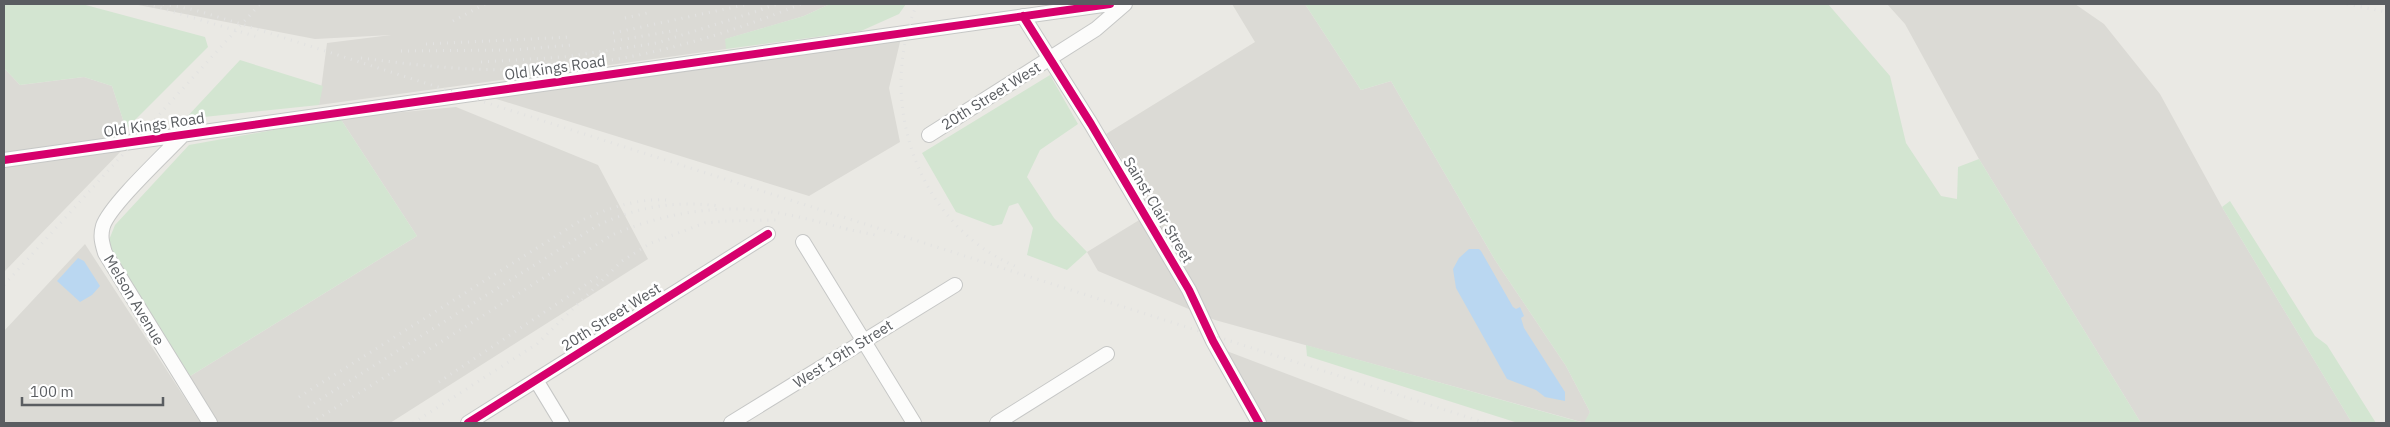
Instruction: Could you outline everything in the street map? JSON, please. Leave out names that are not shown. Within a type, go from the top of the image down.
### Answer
[{"type":"street","name":"Old Kings Road","points":[[4,160],[1110,4]]},
{"type":"street","name":"20th Street West","points":[[929,135],[1096,29],[1125,4]]},
{"type":"street","name":"Sainst Clair Street","points":[[1023,16],[1189,290],[1217,350],[1259,423]]},
{"type":"street","name":"Melson Avenue","points":[[183,135],[113,210],[104,224],[101,238],[105,253],[210,423]]},
{"type":"street","name":"20th Street West","points":[[468,423],[768,234]]},
{"type":"street","points":[[803,242],[914,423]]},
{"type":"street","name":"West 19th Street","points":[[731,423],[955,285]]},
{"type":"street","points":[[997,423],[1107,354]]},
{"type":"street","points":[[536,380],[562,423]]},
{"type":"shaded area","points":[[133,4],[830,4],[804,16],[726,39],[726,49],[319,105],[327,43],[391,35],[315,39]]},
{"type":"shaded area","points":[[1232,4],[1305,4],[1361,90],[1391,81],[1495,260],[1566,366],[1590,412],[1585,423],[1215,320],[1098,271],[1087,252],[1154,211],[1106,134],[1255,42]]},
{"type":"shaded area","points":[[1887,4],[2075,4],[2104,24],[2160,94],[2222,207],[2352,423],[2141,423],[1979,159],[1905,24]]},
{"type":"shaded area","points":[[901,38],[889,88],[900,142],[809,196],[487,96]]},
{"type":"shaded area","points":[[4,68],[20,85],[84,77],[112,86],[126,129],[125,136],[4,154]]},
{"type":"shaded area","points":[[456,107],[598,165],[648,259],[390,423],[217,423],[187,378],[417,236],[340,118]]},
{"type":"shaded area","points":[[124,148],[4,272],[4,164]]},
{"type":"shaded area","points":[[85,244],[201,423],[4,423],[4,331]]},
{"type":"shaded area","points":[[1224,350],[1411,421],[1419,423],[1266,423]]},
{"type":"green space","points":[[4,4],[82,4],[205,37],[208,47],[126,129],[112,86],[84,77],[20,85],[4,68]]},
{"type":"green space","points":[[830,4],[906,4],[899,14],[861,31],[726,49],[725,39],[804,16]]},
{"type":"green space","points":[[1305,4],[1828,4],[1890,76],[1906,143],[1941,196],[1957,199],[1958,167],[1979,159],[2141,423],[1584,423],[1590,412],[1566,366],[1495,260],[1391,81],[1361,90]]},
{"type":"green space","points":[[240,60],[323,86],[319,105],[185,119]]},
{"type":"green space","points":[[1050,75],[1078,124],[1040,150],[1027,177],[1054,218],[1087,252],[1067,270],[1027,255],[1033,228],[1018,203],[1009,206],[1002,224],[993,226],[956,212],[922,153]]},
{"type":"green space","points":[[340,118],[417,236],[187,378],[107,245],[115,225],[189,145]]},
{"type":"green space","points":[[2230,201],[2315,336],[2327,345],[2376,423],[2352,423],[2222,207]]},
{"type":"green space","points":[[1306,345],[1584,423],[1518,423],[1307,356]]},
{"type":"water","points":[[1469,249],[1479,249],[1481,251],[1513,307],[1516,309],[1520,307],[1524,316],[1521,318],[1524,328],[1565,392],[1565,401],[1545,397],[1536,390],[1507,379],[1456,288],[1453,269],[1459,258]]},
{"type":"water","points":[[78,258],[84,261],[100,286],[92,295],[80,302],[57,281]]},
{"type":"railway","points":[[147,4],[261,38]]},
{"type":"railway","points":[[163,4],[195,10],[241,24],[1486,423]]},
{"type":"railway","points":[[4,285],[260,4]]},
{"type":"railway","points":[[453,21],[485,4]]},
{"type":"railway","points":[[613,33],[749,4]]},
{"type":"railway","points":[[761,9],[778,4]]},
{"type":"railway","points":[[361,58],[465,69],[507,70],[563,67],[633,56],[667,48],[735,29],[801,4]]},
{"type":"railway","points":[[917,4],[905,41],[901,79],[904,118],[914,155],[930,190],[952,221],[981,247],[1015,266]]},
{"type":"railway","points":[[2347,4],[2386,12]]},
{"type":"railway","points":[[481,62],[564,57],[657,43],[767,8]]},
{"type":"railway","points":[[625,18],[647,13]]},
{"type":"railway","points":[[614,41],[678,30]]},
{"type":"railway","points":[[426,44],[571,37]]},
{"type":"railway","points":[[401,51],[513,50],[572,45]]},
{"type":"railway","points":[[299,397],[580,221],[622,205],[666,200]]},
{"type":"railway","points":[[308,407],[595,227],[625,214],[656,207],[688,204],[720,206]]},
{"type":"railway","points":[[311,423],[612,235],[644,223],[692,212],[743,209],[784,214],[852,230]]},
{"type":"railway","points":[[413,423],[537,344],[622,261],[651,243],[705,223],[777,220]]},
{"type":"railway","points":[[846,229],[880,236]]},
{"type":"railway","points":[[439,382],[602,274]]},
{"type":"cycle path","points":[[4,160],[1110,4]]},
{"type":"cycle path","points":[[1023,16],[1091,124],[1189,290],[1213,341],[1259,423]]},
{"type":"cycle path","points":[[468,423],[768,234]]}]
